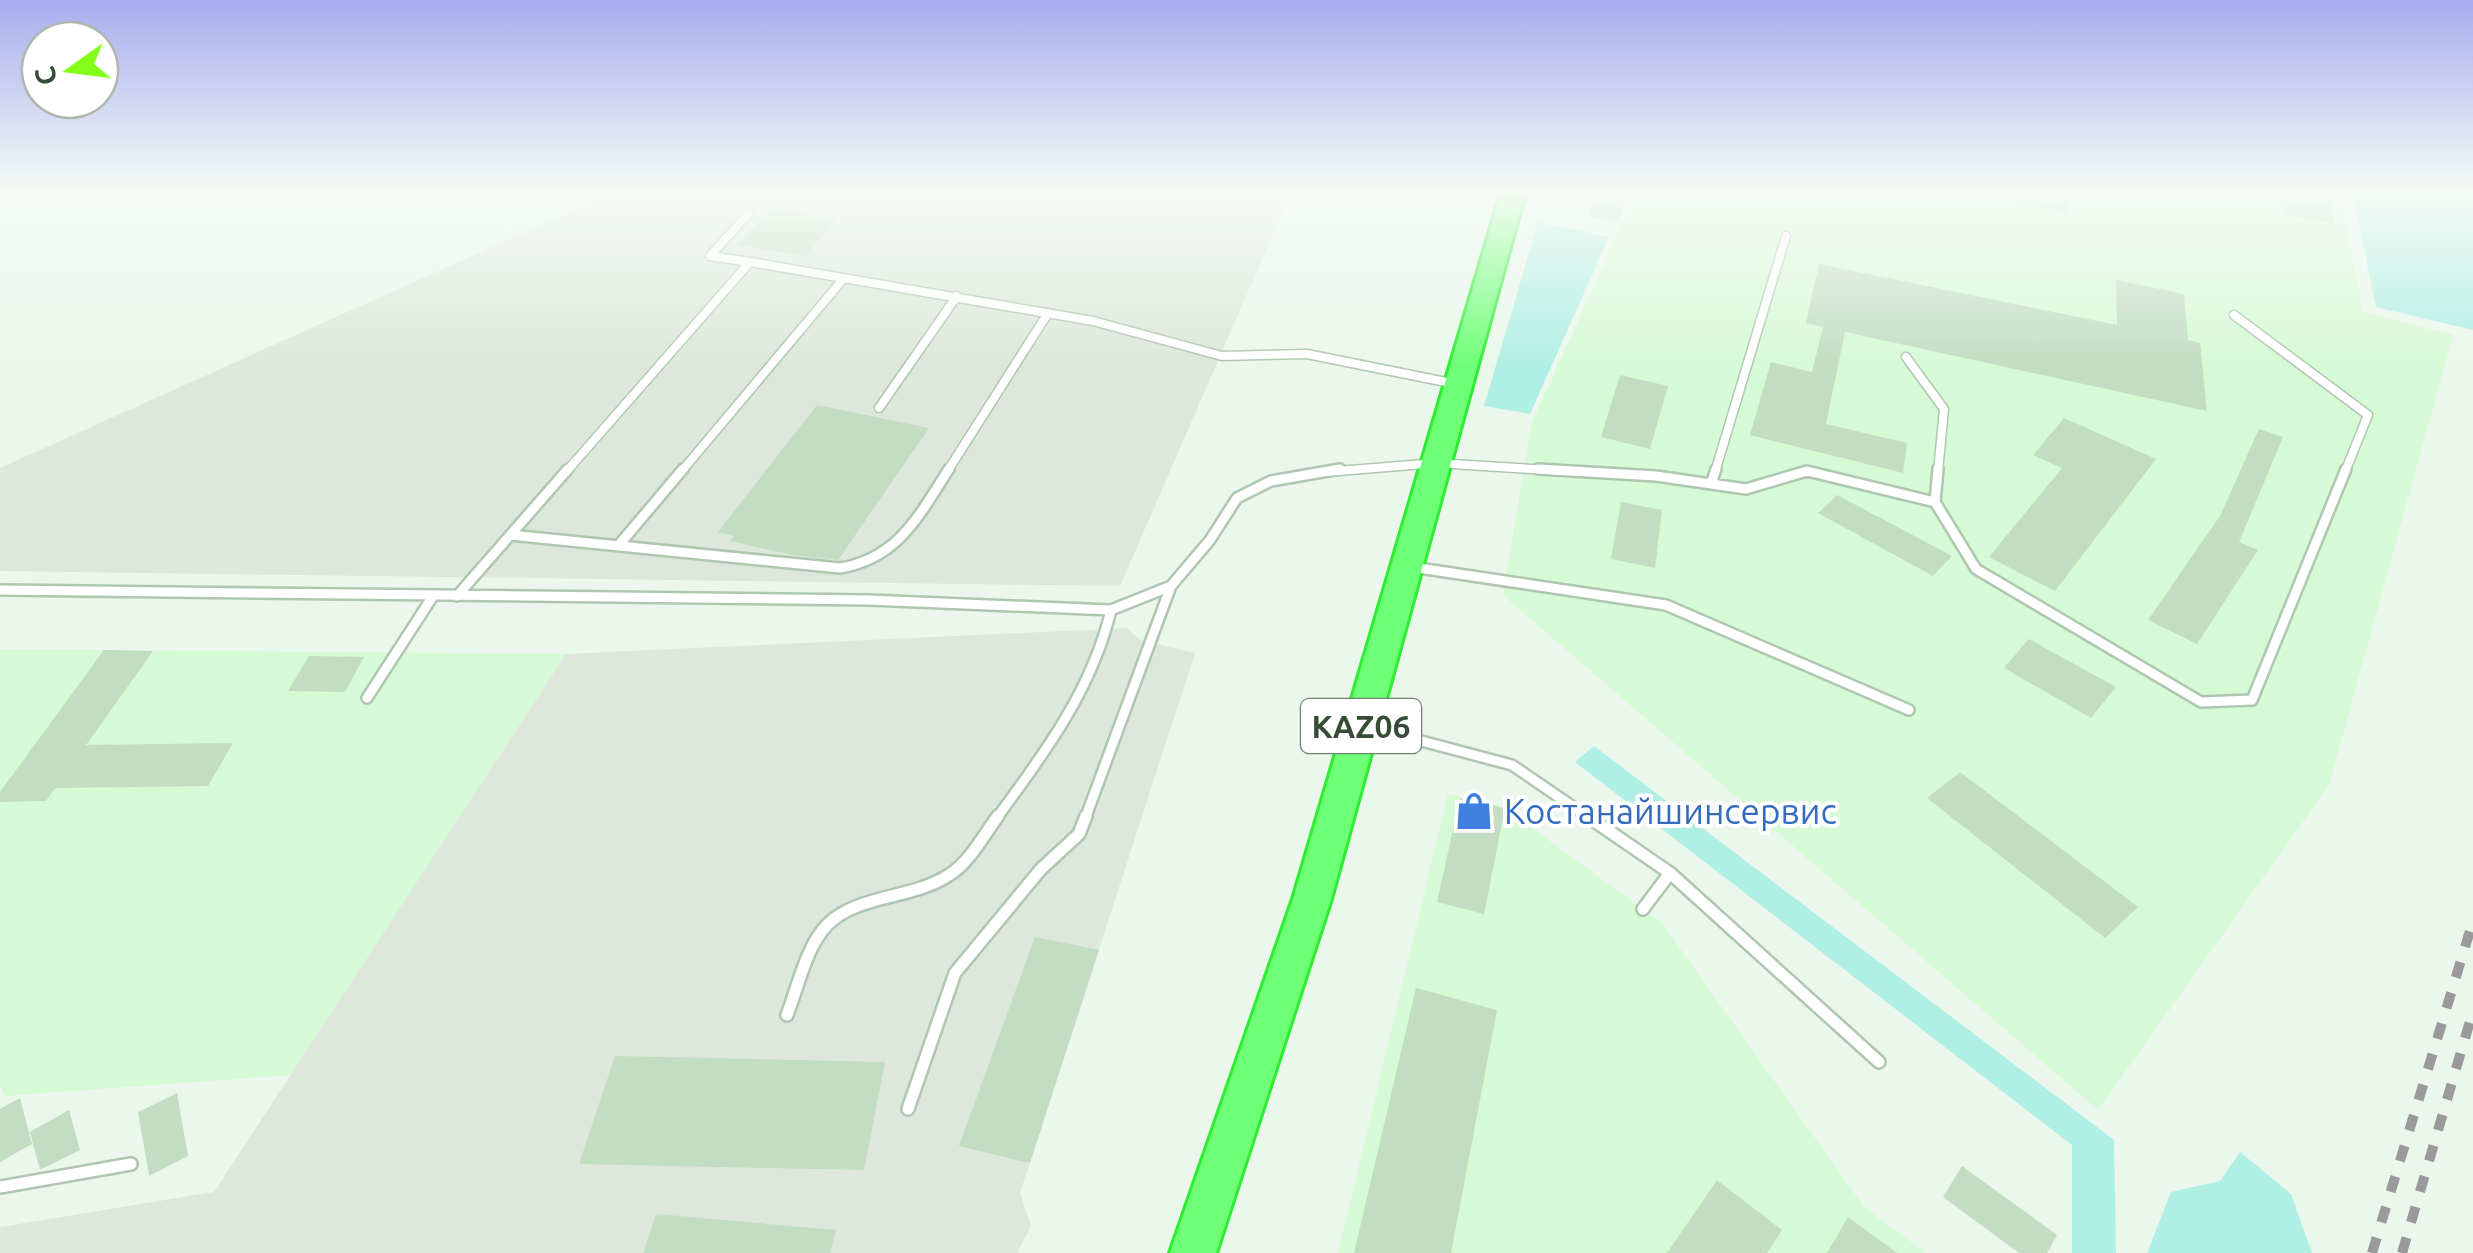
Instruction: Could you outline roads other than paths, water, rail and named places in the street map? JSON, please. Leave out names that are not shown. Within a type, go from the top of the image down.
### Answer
[{"type":"highway","name":"KАZ06","points":[[1193,1253],[1312,899],[1496,251]]},
{"type":"lane","points":[[714,251],[710,256],[1048,313],[1222,356],[1307,354],[1458,385]]},
{"type":"lane","points":[[1712,484],[1781,251]]},
{"type":"lane","points":[[457,596],[750,262]]},
{"type":"lane","points":[[618,546],[844,278]]},
{"type":"lane","points":[[879,408],[957,296]]},
{"type":"lane","points":[[510,535],[828,568],[849,568],[884,554],[908,533],[1048,313]]},
{"type":"lane","points":[[1906,356],[1944,409],[1935,502],[1976,569],[2201,702],[2252,700],[2368,415],[2234,315]]},
{"type":"lane","points":[[908,1109],[955,973],[1041,870],[1079,834],[1171,586],[1210,540],[1236,498],[1270,481],[1352,467],[1436,463],[1656,476],[1746,489],[1807,471],[1935,502]]},
{"type":"lane","points":[[1409,567],[1666,605],[1909,710]]},
{"type":"lane","points":[[0,590],[870,600],[1111,610],[1171,586]]},
{"type":"lane","points":[[367,698],[433,596]]},
{"type":"lane","points":[[787,1015],[824,927],[846,914],[926,888],[952,874],[977,844],[1027,777],[1075,701],[1108,629],[1111,610]]},
{"type":"lane","points":[[1362,725],[1512,765],[1670,872],[1879,1062]]},
{"type":"lane","points":[[1643,909],[1670,872]]},
{"type":"lane","points":[[0,1186],[131,1164]]},
{"type":"railway","points":[[2372,1253],[2473,921]]},
{"type":"railway","points":[[2402,1253],[2473,1011]]},
{"type":"place","name":"Костанайшинсервис","points":[[1474,811]]}]
